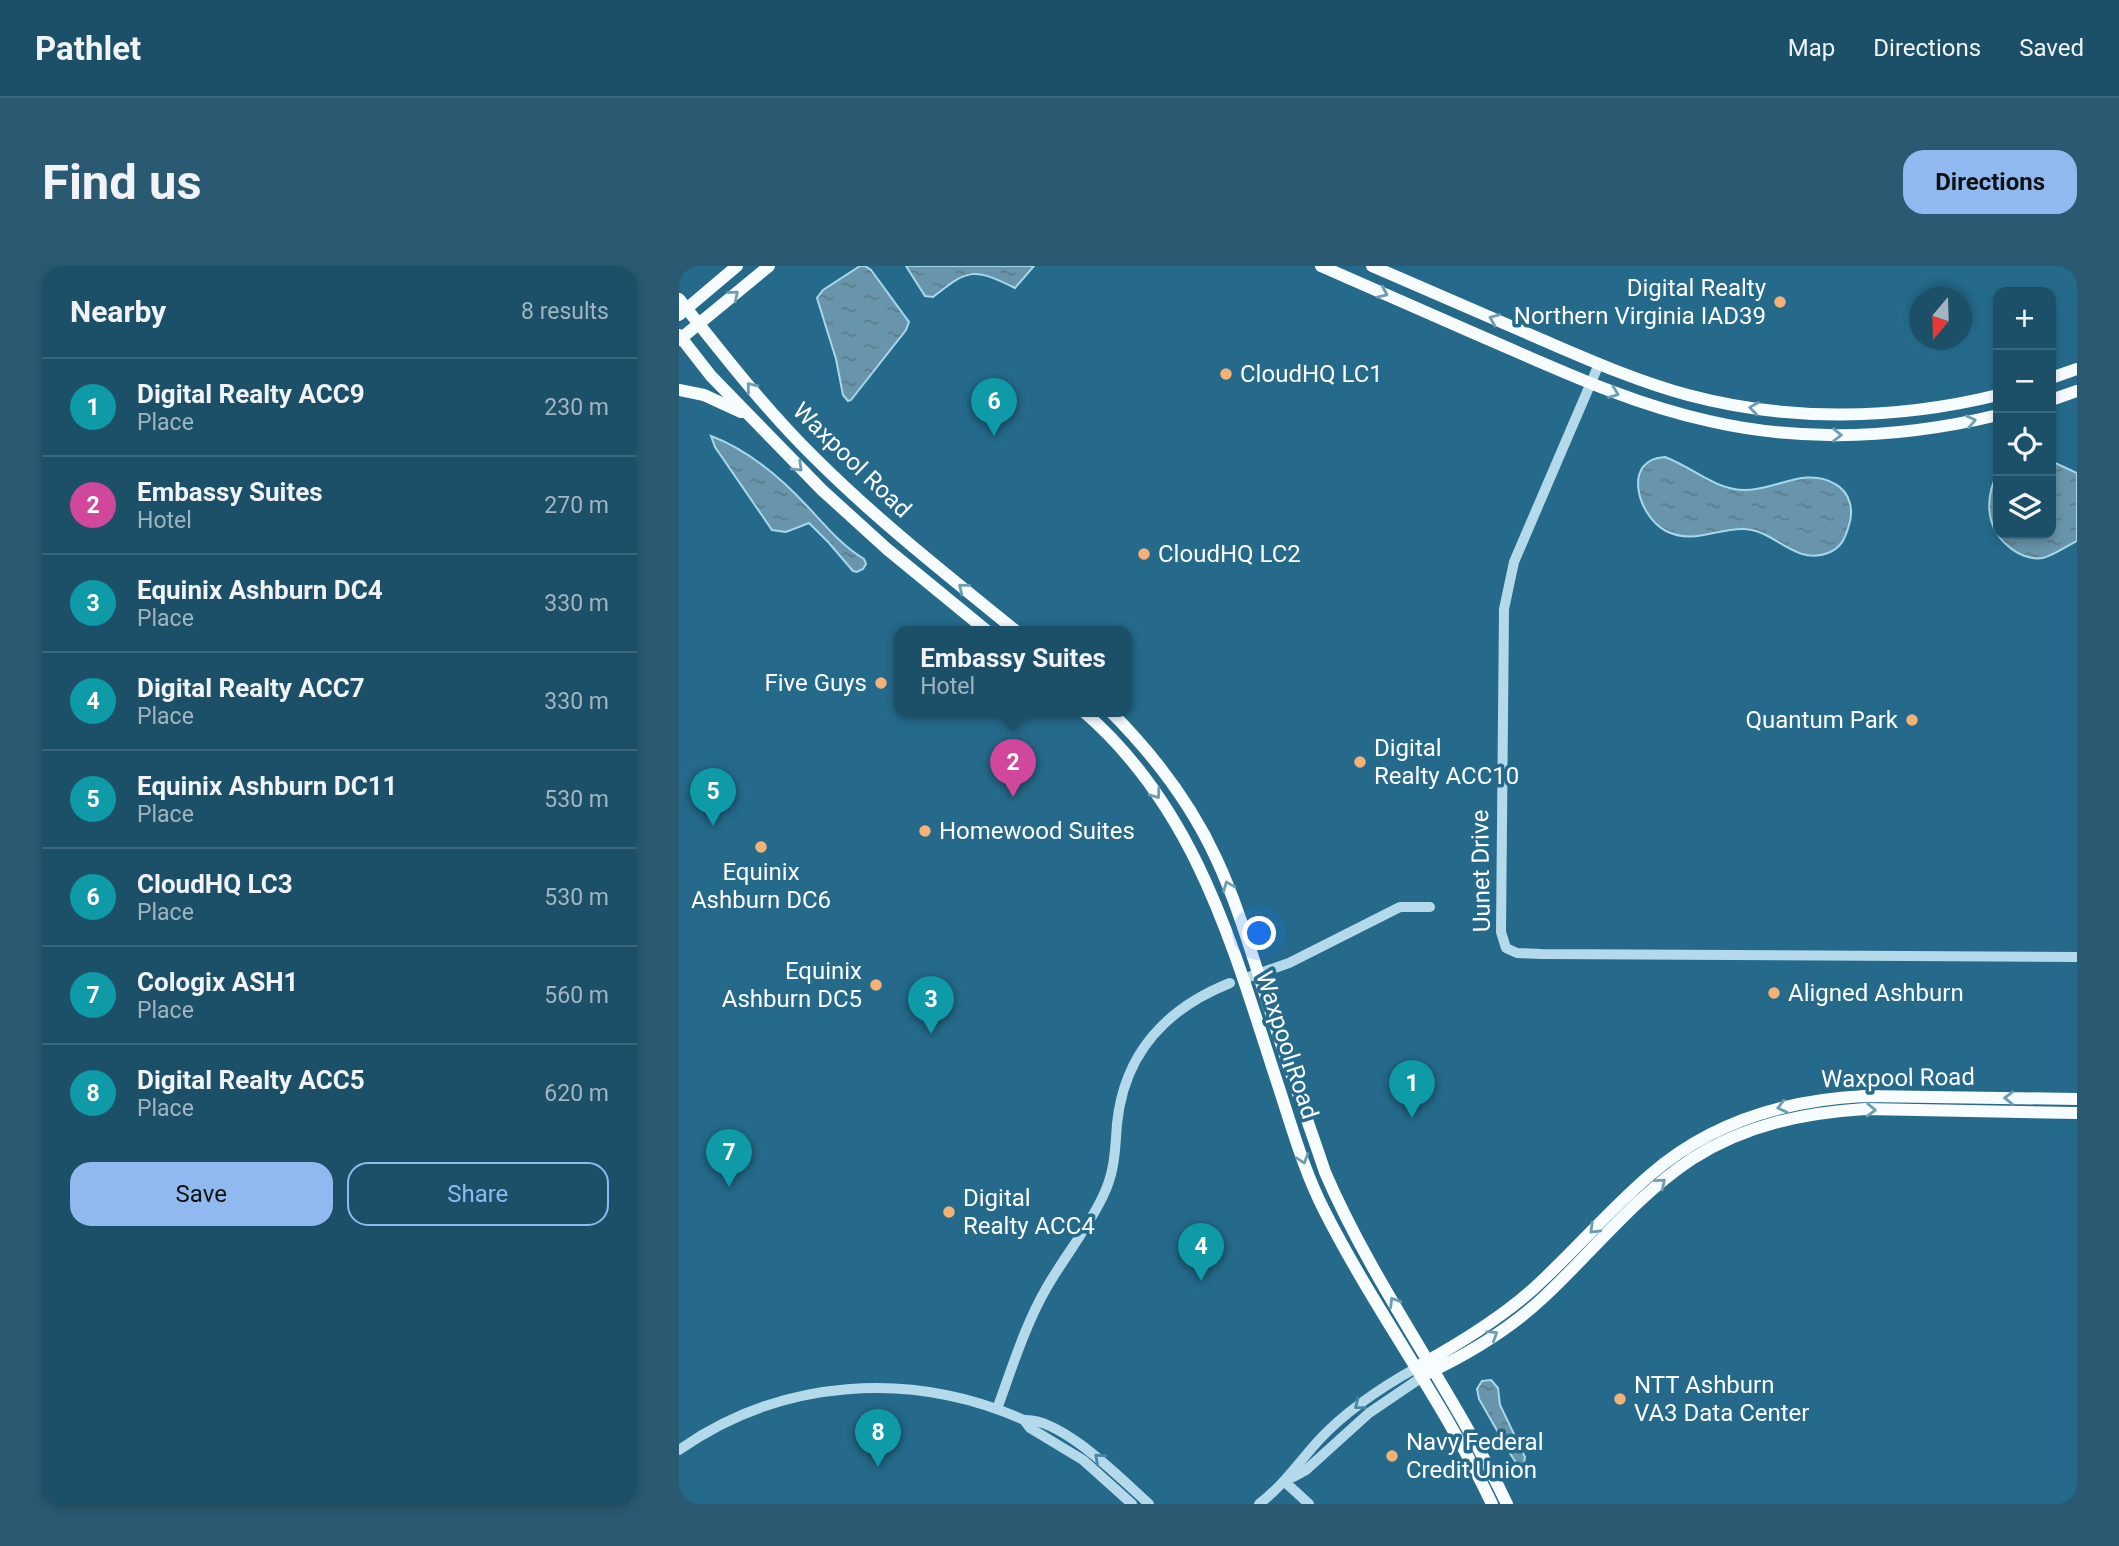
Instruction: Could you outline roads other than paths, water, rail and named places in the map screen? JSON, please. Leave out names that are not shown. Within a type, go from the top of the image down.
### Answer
[{"type":"main road","points":[[682,308],[737,266]]},
{"type":"main road","points":[[680,338],[769,266]]},
{"type":"main road","points":[[1321,266],[1590,384],[1710,422],[1774,432],[1871,435],[1943,427],[1993,416]]},
{"type":"main road","points":[[1372,266],[1599,364],[1688,395],[1783,412],[1847,415],[1897,413],[1993,396]]},
{"type":"main road","name":"Waxpool Road","points":[[682,308],[699,324],[813,456],[915,548],[1010,626]]},
{"type":"main road","name":"Waxpool Road","points":[[680,338],[711,376],[842,510],[980,626]]},
{"type":"main road","points":[[2056,377],[2077,369]]},
{"type":"main road","points":[[679,390],[717,400],[751,418]]},
{"type":"main road","points":[[2056,398],[2077,391]]},
{"type":"main road","name":"Waxpool Road","points":[[1089,717],[1159,796],[1202,869],[1214,899],[1237,981],[1312,1183],[1341,1239],[1419,1372],[1525,1313],[1675,1171],[1712,1148],[1751,1130],[1792,1117],[1833,1111],[2077,1113]]},
{"type":"main road","name":"Waxpool Road","points":[[1115,717],[1167,778],[1205,836],[1228,886],[1325,1172],[1361,1245],[1431,1366]]},
{"type":"main road","name":"Waxpool Road","points":[[1431,1366],[1517,1302],[1634,1189],[1667,1161],[1705,1136],[1746,1118],[1789,1105],[1864,1096],[2077,1099]]},
{"type":"main road","points":[[1431,1366],[1479,1447],[1507,1504]]},
{"type":"main road","points":[[1419,1372],[1471,1461],[1492,1504]]},
{"type":"street","name":"Uunet Drive","points":[[1599,364],[1514,562],[1504,609],[1501,932],[1506,948],[1517,953],[1541,954],[2077,957]]},
{"type":"street","points":[[997,1409],[1030,1320],[1047,1287],[1098,1206],[1109,1181],[1115,1158],[1121,1102],[1134,1063],[1160,1027],[1197,997],[1289,963],[1399,907],[1430,907]]},
{"type":"street","points":[[1259,1504],[1285,1482],[1306,1470],[1419,1372]]},
{"type":"street","points":[[679,1450],[750,1411],[795,1396],[842,1388],[929,1392],[967,1400],[1050,1426],[1090,1450],[1149,1504]]},
{"type":"street","points":[[1024,1420],[1030,1428],[1083,1460],[1132,1504]]},
{"type":"street","points":[[1285,1482],[1309,1504]]},
{"type":"water","points":[[860,266],[871,270],[909,322],[906,330],[848,401],[843,395],[836,359],[817,298],[823,290]]},
{"type":"water","points":[[906,266],[1034,266],[1015,288],[981,274],[972,274],[955,281],[933,297],[925,296]]},
{"type":"water","points":[[711,436],[738,449],[775,475],[841,542],[864,559],[866,564],[863,569],[853,571],[809,523],[786,532],[772,530],[715,447]]},
{"type":"water","points":[[1665,457],[1732,489],[1755,489],[1801,478],[1824,479],[1840,487],[1849,502],[1850,519],[1846,535],[1836,548],[1816,556],[1805,555],[1766,535],[1744,529],[1695,536],[1676,535],[1666,531],[1648,514],[1639,490],[1643,467],[1651,460]]},
{"type":"water","points":[[2056,463],[2077,473],[2077,541],[2043,558],[2029,557],[2012,549],[2001,539],[2056,539]]},
{"type":"water","points":[[1993,485],[1993,526],[1989,511]]},
{"type":"water","points":[[1491,1380],[1498,1388],[1500,1405],[1525,1457],[1524,1464],[1517,1464],[1479,1399],[1477,1389],[1482,1381]]},
{"type":"place","name":"Digital Realty Northern Virginia IAD39","points":[[1780,302]]},
{"type":"place","name":"CloudHQ LC1","points":[[1226,374]]},
{"type":"place","name":"CloudHQ LC3","points":[[994,436]]},
{"type":"place","name":"CloudHQ LC2","points":[[1144,554]]},
{"type":"place","name":"Five Guys","points":[[881,683]]},
{"type":"place","name":"Quantum Park","points":[[1912,720]]},
{"type":"place","name":"Digital Realty ACC10","points":[[1360,762]]},
{"type":"place","name":"Embassy Suites","points":[[1013,797]]},
{"type":"place","name":"Equinix Ashburn DC11","points":[[713,826]]},
{"type":"place","name":"Homewood Suites","points":[[925,831]]},
{"type":"place","name":"Equinix Ashburn DC6","points":[[761,847]]},
{"type":"place","name":"Equinix Ashburn DC5","points":[[876,985]]},
{"type":"place","name":"Aligned Ashburn","points":[[1774,993]]},
{"type":"place","name":"Equinix Ashburn DC4","points":[[931,1034]]},
{"type":"place","name":"Digital Realty ACC9","points":[[1412,1118]]},
{"type":"place","name":"Cologix ASH1","points":[[729,1187]]},
{"type":"place","name":"Digital Realty ACC4","points":[[949,1212]]},
{"type":"place","name":"Digital Realty ACC7","points":[[1201,1281]]},
{"type":"place","name":"NTT Ashburn VA3 Data Center","points":[[1620,1399]]},
{"type":"place","name":"Navy Federal Credit Union","points":[[1392,1456]]},
{"type":"place","name":"Digital Realty ACC5","points":[[878,1467]]}]
